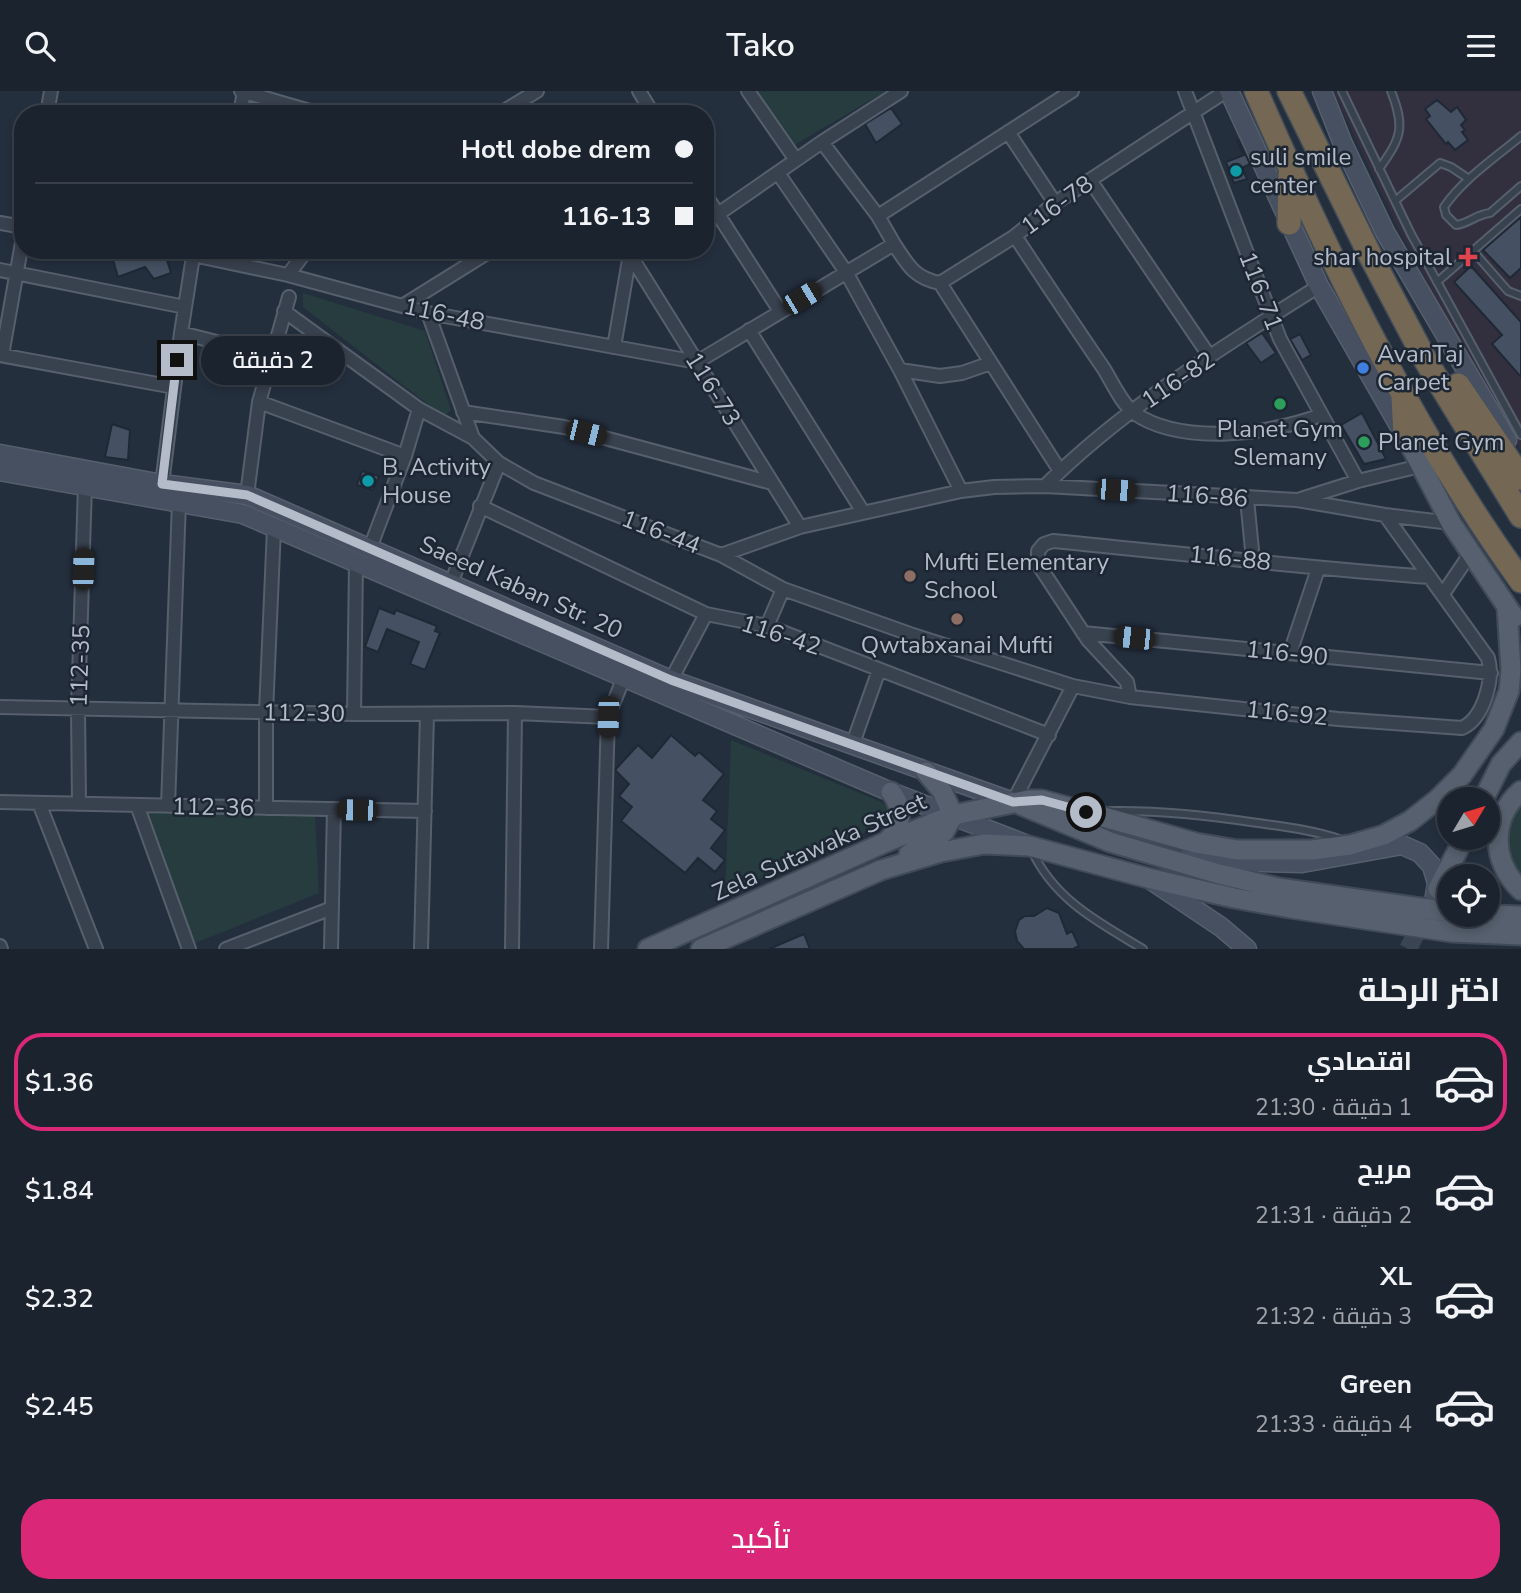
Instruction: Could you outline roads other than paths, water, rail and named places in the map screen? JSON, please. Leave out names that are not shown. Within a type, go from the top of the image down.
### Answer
[{"type":"highway","points":[[1256,91],[1354,301],[1403,394],[1496,547],[1521,581]]},
{"type":"highway","points":[[1289,91],[1426,361],[1521,516]]},
{"type":"highway","points":[[1289,223],[1290,168]]},
{"type":"highway","points":[[1370,255],[1407,303],[1464,395],[1521,478]]},
{"type":"highway","points":[[1403,394],[1405,435]]},
{"type":"main road","points":[[1228,91],[1319,286],[1405,435],[1451,523],[1521,627]]},
{"type":"main road","points":[[1322,91],[1343,144],[1385,232],[1521,464]]},
{"type":"main road","name":"Saeed Kaban Str. 20","points":[[0,454],[162,484],[247,495],[671,680],[1013,802]]},
{"type":"main road","name":"Saeed Kaban Str. 20","points":[[0,471],[243,514],[891,792],[1029,846]]},
{"type":"main road","name":"Zela Sutawaka Street","points":[[648,949],[886,842],[953,815],[1013,802],[1042,800],[1196,843],[1237,850],[1287,852],[1350,845],[1384,835],[1421,813],[1462,775],[1494,729],[1508,691],[1512,652],[1507,607]]},
{"type":"main road","points":[[577,659],[585,642]]},
{"type":"main road","points":[[1490,787],[1501,764],[1521,742]]},
{"type":"main road","points":[[881,870],[939,837],[948,827],[953,815],[942,791],[926,772]]},
{"type":"main road","points":[[1521,791],[1509,801],[1500,822],[1497,843],[1508,877],[1521,890]]},
{"type":"main road","points":[[886,842],[896,830],[900,814],[899,806],[891,792]]},
{"type":"main road","points":[[1013,802],[1110,842],[1163,859],[1278,888],[1437,910]]},
{"type":"main road","name":"Zela Sutawaka Street","points":[[710,947],[881,870],[963,847],[984,844],[1029,846],[1234,898],[1410,927],[1451,932],[1512,934]]},
{"type":"main road","points":[[1163,859],[1302,863],[1402,845],[1427,859],[1435,874],[1437,893]]},
{"type":"main road","points":[[1148,878],[1221,927],[1247,949]]},
{"type":"main road","points":[[736,910],[745,930]]},
{"type":"main road","points":[[1500,915],[1521,916]]},
{"type":"main road","points":[[1512,934],[1521,944]]},
{"type":"street","points":[[243,91],[290,105]]},
{"type":"street","points":[[748,91],[796,160]]},
{"type":"street","points":[[718,214],[901,91]]},
{"type":"street","points":[[878,216],[1072,91]]},
{"type":"street","name":"116-71","points":[[1185,91],[1286,352],[1357,481]]},
{"type":"street","name":"116-78","points":[[940,283],[1015,236],[1055,203],[1192,111],[1228,91]]},
{"type":"street","points":[[513,105],[533,92]]},
{"type":"street","points":[[1008,132],[1055,203]]},
{"type":"street","points":[[822,142],[878,216],[913,272],[927,280],[940,283],[1060,471]]},
{"type":"street","points":[[778,173],[846,272],[900,370],[961,491]]},
{"type":"street","points":[[1090,180],[1210,357]]},
{"type":"street","points":[[714,208],[780,311]]},
{"type":"street","points":[[1015,236],[1132,411],[1167,427],[1224,433],[1260,432],[1321,415]]},
{"type":"street","points":[[697,362],[894,244]]},
{"type":"street","points":[[19,259],[1,355],[174,387]]},
{"type":"street","points":[[162,484],[193,259]]},
{"type":"street","name":"116-48","points":[[220,259],[428,313],[697,362]]},
{"type":"street","points":[[288,275],[300,259]]},
{"type":"street","points":[[402,306],[475,259]]},
{"type":"street","points":[[614,347],[627,259]]},
{"type":"street","name":"116-73","points":[[632,259],[800,527]]},
{"type":"street","points":[[0,270],[185,307]]},
{"type":"street","name":"116-82","points":[[1045,486],[1132,411],[1319,286]]},
{"type":"street","points":[[247,495],[259,402],[289,297]]},
{"type":"street","name":"116-44","points":[[284,311],[419,409],[473,438],[499,463],[534,483],[721,555],[783,589],[910,634],[1073,686]]},
{"type":"street","points":[[428,313],[473,438]]},
{"type":"street","points":[[749,330],[863,512]]},
{"type":"street","points":[[181,333],[271,356]]},
{"type":"street","points":[[900,370],[940,376],[962,373],[991,363]]},
{"type":"street","points":[[259,402],[405,456]]},
{"type":"street","points":[[370,548],[405,456],[419,409]]},
{"type":"street","points":[[463,412],[564,427],[772,483]]},
{"type":"street","points":[[451,583],[499,463]]},
{"type":"street","points":[[1297,500],[1420,465]]},
{"type":"street","name":"112-35","points":[[79,804],[78,709],[85,485]]},
{"type":"street","name":"116-86","points":[[721,555],[800,527],[961,491],[994,487],[1045,486],[1297,500],[1451,523]]},
{"type":"street","points":[[1247,499],[1252,560]]},
{"type":"street","points":[[167,806],[179,501]]},
{"type":"street","name":"116-42","points":[[480,506],[706,614],[767,626],[1049,735]]},
{"type":"street","points":[[1385,515],[1485,652],[1491,673]]},
{"type":"street","points":[[266,808],[266,712],[274,528]]},
{"type":"street","name":"116-88","points":[[1083,633],[1038,564],[1040,547],[1053,541],[1318,569],[1430,577]]},
{"type":"street","points":[[1443,594],[1470,554]]},
{"type":"street","points":[[354,714],[355,563]]},
{"type":"street","points":[[1290,653],[1318,569]]},
{"type":"street","points":[[767,626],[783,589]]},
{"type":"street","points":[[671,680],[706,614]]},
{"type":"street","points":[[1083,633],[1127,682],[1129,697]]},
{"type":"street","name":"116-90","points":[[1083,633],[1491,673]]},
{"type":"street","points":[[852,746],[879,670]]},
{"type":"street","name":"116-92","points":[[1073,686],[1129,697],[1338,719],[1457,728],[1471,722],[1485,696],[1491,673]]},
{"type":"street","points":[[601,949],[608,717],[624,677]]},
{"type":"street","points":[[1013,802],[1073,686]]},
{"type":"street","name":"112-30","points":[[0,707],[354,714],[514,713],[608,717]]},
{"type":"street","points":[[512,949],[514,713]]},
{"type":"street","points":[[422,949],[427,714]]},
{"type":"street","name":"112-36","points":[[0,802],[425,811]]},
{"type":"street","points":[[39,803],[96,949]]},
{"type":"street","points":[[136,805],[189,949]]},
{"type":"street","points":[[331,949],[334,809]]},
{"type":"street","points":[[226,949],[332,908]]},
{"type":"lane","points":[[1342,91],[1437,282],[1521,435]]},
{"type":"lane","points":[[1379,169],[1395,144],[1399,130],[1401,116],[1391,91]]},
{"type":"lane","points":[[1503,224],[1490,213],[1483,213],[1456,225],[1446,215],[1444,207],[1469,180],[1521,137]]},
{"type":"lane","points":[[1395,201],[1440,163],[1451,167],[1469,180]]},
{"type":"lane","points":[[1490,213],[1521,186]]},
{"type":"lane","points":[[1437,282],[1521,209]]},
{"type":"lane","points":[[1473,251],[1507,291],[1521,296]]},
{"type":"lane","points":[[1513,420],[1521,418]]},
{"type":"lane","points":[[1086,812],[1162,811],[1235,819],[1322,834],[1350,845]]},
{"type":"lane","points":[[1029,846],[1042,869],[1068,900],[1090,918],[1143,949]]},
{"type":"tunnel","points":[[1408,949],[1426,915]]},
{"type":"place","name":"suli smile center","points":[[1236,171]]},
{"type":"place","name":"shar hospital","points":[[1468,257]]},
{"type":"place","name":"AvanTaj Carpet","points":[[1363,368]]},
{"type":"place","name":"Planet Gym Slemany","points":[[1280,404]]},
{"type":"place","name":"Planet Gym","points":[[1364,442]]},
{"type":"place","name":"B. Activity House","points":[[368,481]]},
{"type":"place","name":"Mufti Elementary School","points":[[910,576]]},
{"type":"place","name":"Qwtabxanai Mufti","points":[[957,619]]}]
